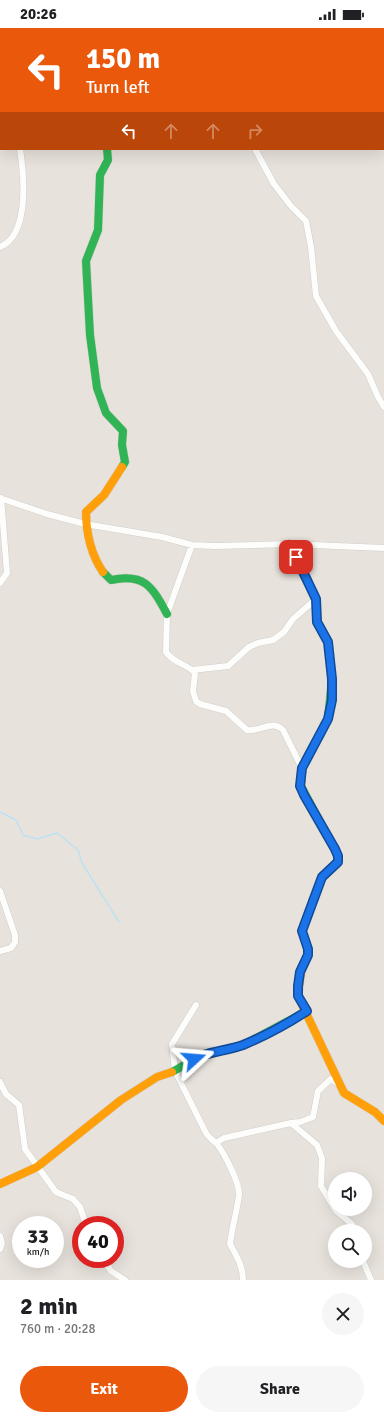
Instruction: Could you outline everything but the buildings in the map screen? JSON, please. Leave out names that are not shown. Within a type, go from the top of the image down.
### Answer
[{"type":"street","points":[[0,248],[6,245],[17,230],[24,194],[24,172],[20,150]]},
{"type":"street","points":[[108,150],[108,160],[100,175],[98,230],[86,261],[86,268],[90,335],[97,388],[106,413],[122,431],[122,445],[125,462],[98,504],[86,512],[85,524],[95,555],[105,576],[111,580],[128,576],[139,579],[155,593],[167,614]]},
{"type":"street","points":[[256,150],[274,184],[291,206],[306,221],[311,247],[316,296],[336,331],[368,374],[384,407]]},
{"type":"street","points":[[0,583],[7,573],[1,498],[47,514],[85,524],[162,537],[192,545],[215,546],[289,544],[384,548]]},
{"type":"street","points":[[289,544],[316,599],[317,622],[328,642],[332,679],[332,700],[328,719],[302,768],[300,786],[338,856],[338,862],[322,877],[302,931],[308,949],[308,955],[300,972],[298,996],[307,1011],[340,1085],[349,1097],[375,1111],[384,1121]]},
{"type":"street","points":[[192,545],[167,614],[166,652],[174,661],[192,670],[196,676],[193,691],[196,701],[200,704],[226,711],[247,730],[273,725],[279,726],[283,730],[302,768]]},
{"type":"street","points":[[192,670],[228,666],[249,647],[258,643],[273,640],[284,632],[293,619],[316,599]]},
{"type":"street","points":[[0,891],[16,942],[12,948],[0,952]]},
{"type":"street","points":[[196,1005],[173,1040],[175,1070],[206,1133],[210,1139],[216,1143],[226,1159],[238,1187],[230,1244],[239,1260],[243,1272],[243,1280]]},
{"type":"street","points":[[0,1184],[37,1167],[51,1154],[105,1114],[121,1100],[157,1077],[175,1070],[202,1055],[243,1045],[294,1020],[307,1011]]},
{"type":"street","points":[[216,1143],[224,1138],[300,1122],[313,1117],[318,1091],[331,1080],[340,1085]]},
{"type":"street","points":[[0,1082],[6,1094],[19,1105],[26,1149],[37,1167],[56,1192],[72,1199],[80,1207],[83,1216]]},
{"type":"street","points":[[291,1123],[318,1145],[322,1158],[321,1186],[336,1211],[352,1224]]},
{"type":"street","points":[[0,1236],[2,1243],[0,1249]]},
{"type":"street","points":[[109,1268],[125,1280]]},
{"type":"street","points":[[366,1268],[371,1280]]},
{"type":"shaded area","points":[[0,150],[384,150],[384,1280],[0,1280]]},
{"type":"waterway","points":[[0,812],[16,820],[23,835],[37,839],[57,833],[78,850],[82,863],[119,922]]},
{"type":"traffic: fast","points":[[107,150],[108,160],[100,175],[98,230],[86,261],[90,335],[97,388],[106,413],[123,431],[122,445],[125,462],[122,467]]},
{"type":"traffic: fast","points":[[103,572],[111,580],[132,578],[146,584],[157,596],[167,614]]},
{"type":"traffic: fast","points":[[313,900],[322,877],[338,862],[338,856],[301,786],[302,768],[328,719],[332,679],[328,642],[325,637]]},
{"type":"traffic: fast","points":[[172,1072],[202,1055],[243,1045],[307,1011]]},
{"type":"traffic: slow","points":[[103,572],[92,551],[87,527],[86,512],[104,495],[122,467]]},
{"type":"traffic: slow","points":[[313,900],[302,931],[308,949],[308,955],[301,972],[298,996],[344,1093],[375,1112],[384,1121]]},
{"type":"traffic: slow","points":[[0,1184],[37,1167],[121,1100],[157,1077],[172,1072]]},
{"type":"traffic: jam","points":[[289,544],[316,599],[317,622],[325,637]]},
{"type":"route","points":[[194,1059],[202,1055],[243,1045],[294,1020],[307,1011],[298,996],[300,972],[308,955],[308,949],[302,931],[322,877],[338,862],[338,856],[335,849],[300,786],[302,768],[328,719],[332,700],[332,679],[328,657],[328,642],[317,622],[316,599],[296,557]]}]
